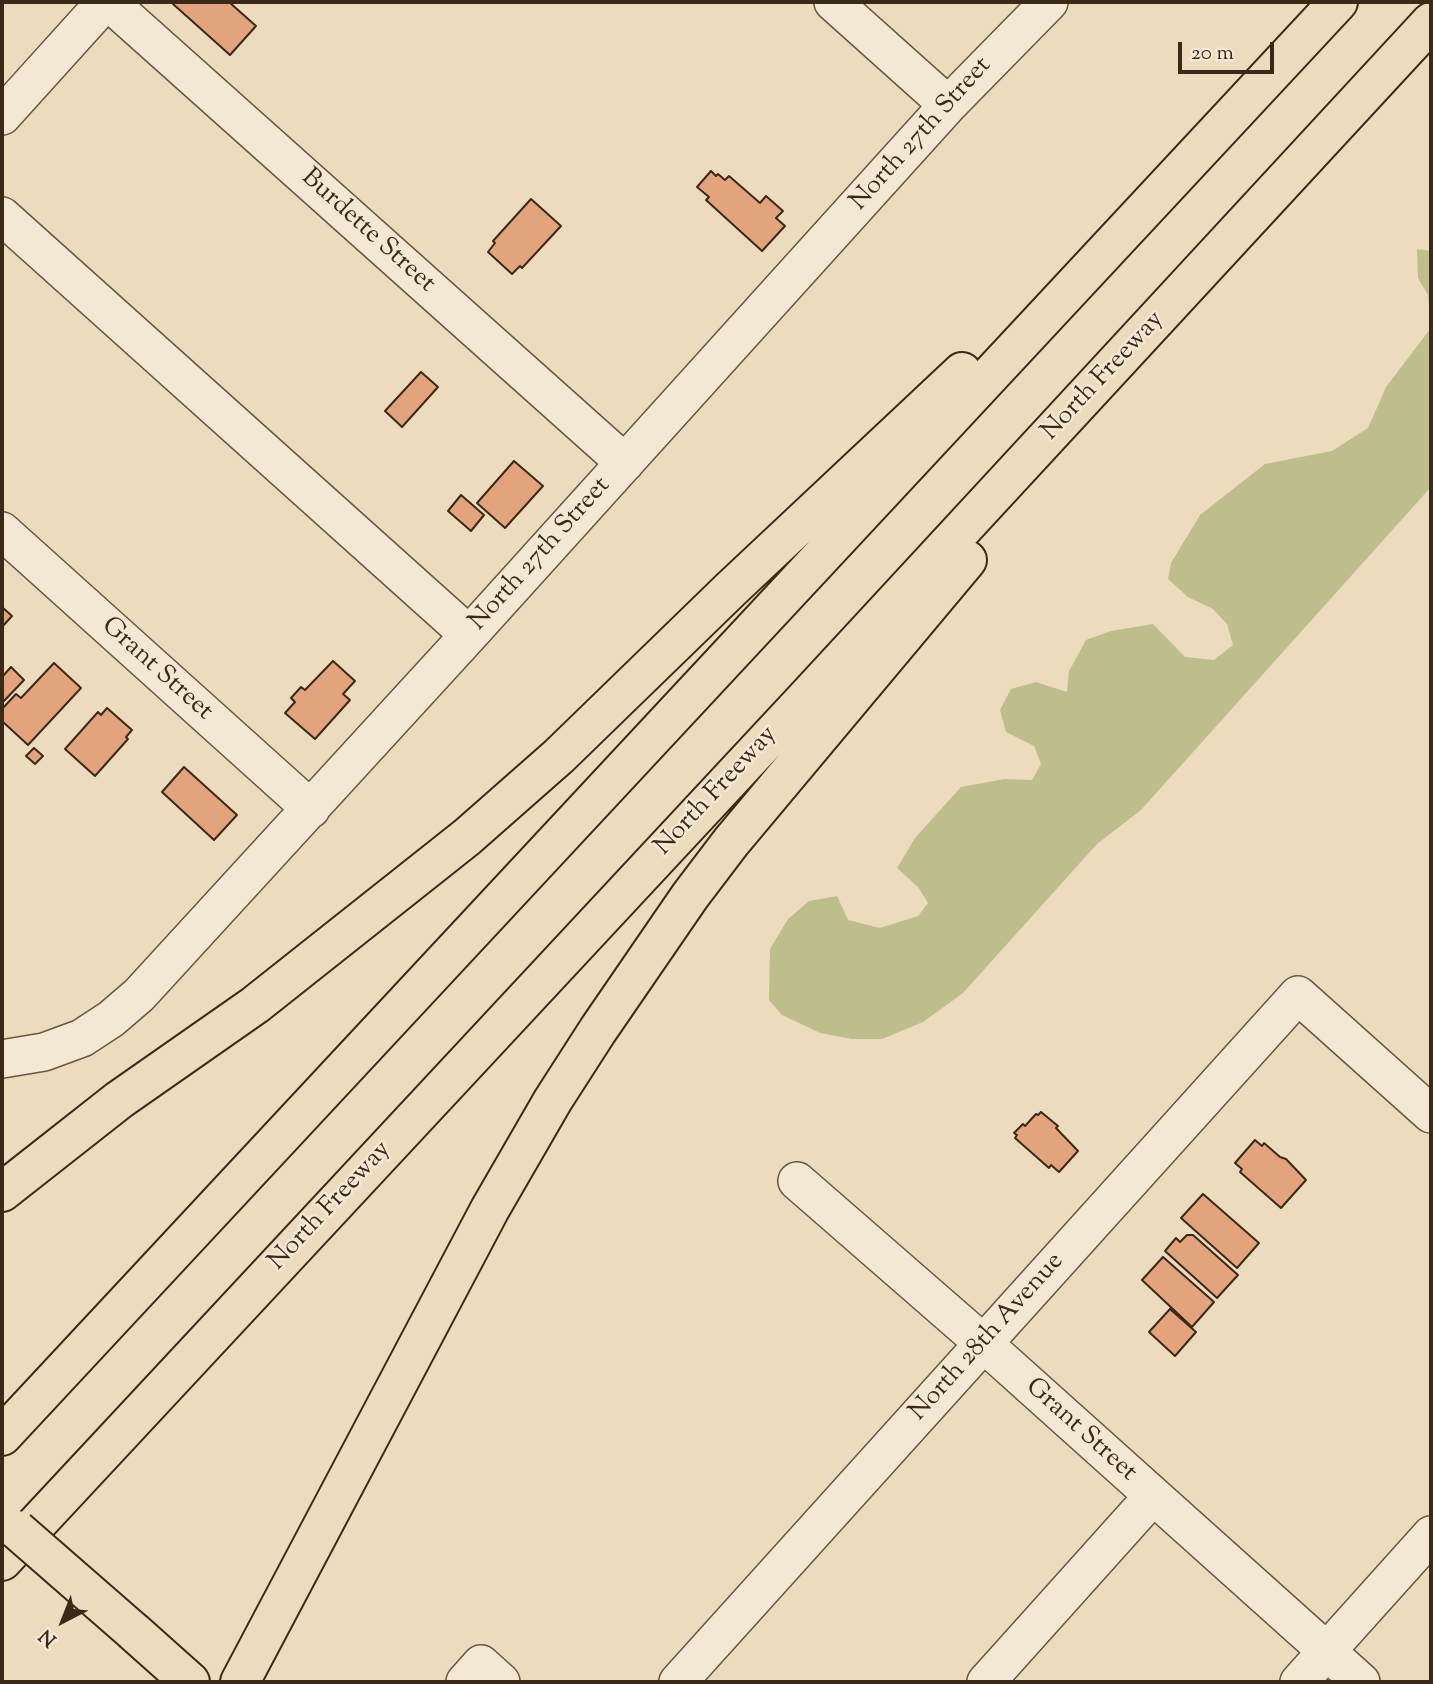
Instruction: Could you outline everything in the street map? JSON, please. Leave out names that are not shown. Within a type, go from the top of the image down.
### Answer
[{"type":"main road","points":[[2,1436],[1338,2]]},
{"type":"main road","name":"North Freeway","points":[[2,1561],[1431,22]]},
{"type":"main road","points":[[2,1192],[119,1100],[255,1005],[487,820],[559,756],[731,589],[1226,124]]},
{"type":"main road","points":[[240,1682],[435,1310],[510,1174],[584,1052],[664,934],[752,815],[1287,180]]},
{"type":"main road","points":[[2,1516],[190,1682]]},
{"type":"street","points":[[2,116],[107,2]]},
{"type":"street","name":"Burdette Street","points":[[107,2],[625,463]]},
{"type":"street","points":[[833,2],[948,105]]},
{"type":"street","name":"North 27th Street","points":[[2,1059],[44,1052],[73,1042],[123,1009],[147,986],[469,635],[948,105],[1049,2]]},
{"type":"street","points":[[2,216],[469,635]]},
{"type":"street","name":"Grant Street","points":[[2,531],[310,809]]},
{"type":"street","name":"North 28th Avenue","points":[[678,1682],[1298,995],[1431,1114]]},
{"type":"street","name":"Grant Street","points":[[797,1181],[983,1343],[1361,1682]]},
{"type":"street","points":[[986,1682],[1153,1496]]},
{"type":"street","points":[[1299,1682],[1431,1535]]},
{"type":"street","points":[[465,1682],[481,1664],[501,1682]]},
{"type":"green space","points":[[1417,249],[1431,251],[1431,328],[1428,295],[1418,278]]},
{"type":"green space","points":[[1431,328],[1431,487],[1141,810],[1097,844],[963,993],[923,1022],[882,1039],[852,1039],[820,1033],[782,1015],[769,1000],[770,949],[788,919],[809,901],[837,896],[848,920],[880,928],[918,916],[928,903],[918,887],[897,868],[915,838],[961,787],[1005,779],[1032,780],[1041,764],[1034,746],[1006,732],[1000,710],[1011,689],[1036,682],[1067,692],[1069,671],[1086,640],[1111,631],[1153,624],[1185,657],[1214,660],[1233,645],[1227,624],[1213,609],[1188,597],[1168,579],[1171,563],[1200,515],[1265,464],[1332,451],[1368,428],[1386,387]]},
{"type":"building","points":[[229,2],[256,26],[230,55],[173,4]]},
{"type":"building","points":[[711,171],[725,180],[729,176],[760,203],[766,196],[783,211],[776,218],[785,226],[762,251],[706,200],[709,197],[697,187]]},
{"type":"building","points":[[531,199],[561,226],[522,268],[520,266],[512,274],[488,252],[495,243],[493,241]]},
{"type":"building","points":[[421,372],[438,387],[402,427],[385,411]]},
{"type":"building","points":[[514,461],[543,486],[505,528],[477,503]]},
{"type":"building","points":[[461,495],[484,515],[471,531],[448,511]]},
{"type":"building","points":[[2,607],[12,616],[2,627]]},
{"type":"building","points":[[333,661],[355,681],[343,694],[350,700],[315,739],[285,713],[295,702],[291,698],[301,687],[305,690]]},
{"type":"building","points":[[54,663],[81,688],[28,745],[2,721],[2,709],[16,694],[21,698]]},
{"type":"building","points":[[11,667],[24,680],[4,701],[2,677]]},
{"type":"building","points":[[107,708],[132,730],[126,737],[128,739],[95,776],[65,749],[98,712],[101,715]]},
{"type":"building","points":[[34,748],[43,756],[35,764],[26,756]]},
{"type":"building","points":[[184,767],[237,815],[214,840],[162,792]]},
{"type":"building","points":[[1041,1112],[1058,1126],[1056,1128],[1078,1151],[1059,1172],[1051,1165],[1049,1168],[1015,1138],[1017,1135],[1014,1133],[1023,1124],[1025,1126]]},
{"type":"building","points":[[1255,1140],[1262,1146],[1264,1143],[1286,1159],[1306,1180],[1281,1208],[1240,1172],[1242,1169],[1235,1163]]},
{"type":"building","points":[[1203,1194],[1259,1243],[1237,1268],[1181,1218]]},
{"type":"building","points":[[1187,1235],[1193,1235],[1238,1275],[1217,1298],[1165,1251],[1176,1238],[1180,1242]]},
{"type":"building","points":[[1163,1257],[1214,1302],[1192,1327],[1142,1280]]},
{"type":"building","points":[[1170,1309],[1196,1332],[1175,1356],[1149,1332]]}]
